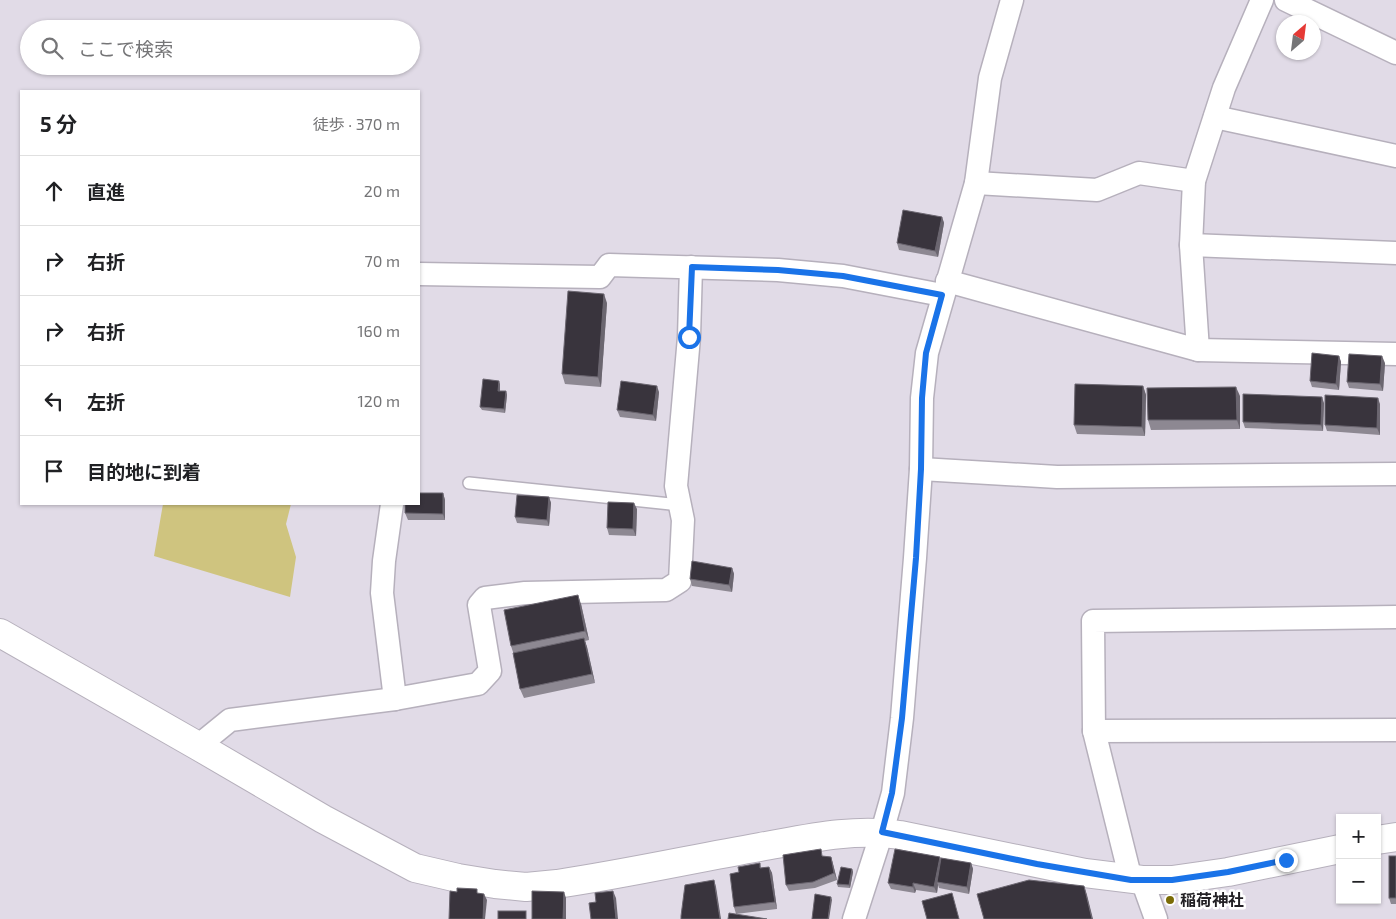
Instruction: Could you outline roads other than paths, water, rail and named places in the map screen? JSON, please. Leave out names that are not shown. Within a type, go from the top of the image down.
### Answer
[{"type":"street","points":[[854,919],[882,832],[892,793],[902,718],[916,558],[921,469],[922,398],[926,353],[976,183],[990,78],[1012,0]]},
{"type":"street","points":[[1198,350],[1192,245],[1194,181],[1224,88],[1262,0]]},
{"type":"street","points":[[1286,0],[1396,53]]},
{"type":"street","points":[[1215,117],[1396,156]]},
{"type":"street","points":[[976,183],[1097,190],[1139,173],[1194,181]]},
{"type":"street","points":[[1192,245],[1396,253]]},
{"type":"street","points":[[420,274],[600,277],[609,265],[778,270],[944,288],[1198,350],[1396,354]]},
{"type":"street","points":[[198,746],[230,720],[395,699],[478,684],[490,671],[479,605],[485,598],[525,593],[666,590],[680,581],[684,520],[676,486],[689,337],[692,267]]},
{"type":"street","points":[[921,469],[1057,477],[1396,474]]},
{"type":"street","points":[[392,505],[384,561],[382,593],[395,699]]},
{"type":"street","points":[[1156,919],[1137,880],[1094,731],[1093,621],[1396,617]]},
{"type":"street","points":[[0,633],[323,819],[415,868],[458,878],[495,884],[526,886],[557,884],[852,832],[882,832],[1075,871],[1137,880],[1172,880],[1228,872],[1336,850]]},
{"type":"street","points":[[1094,731],[1396,730]]},
{"type":"street","points":[[1381,839],[1396,837]]},
{"type":"lane","points":[[469,483],[680,505]]},
{"type":"place","name":"稲荷神社","points":[[1170,900]]}]
